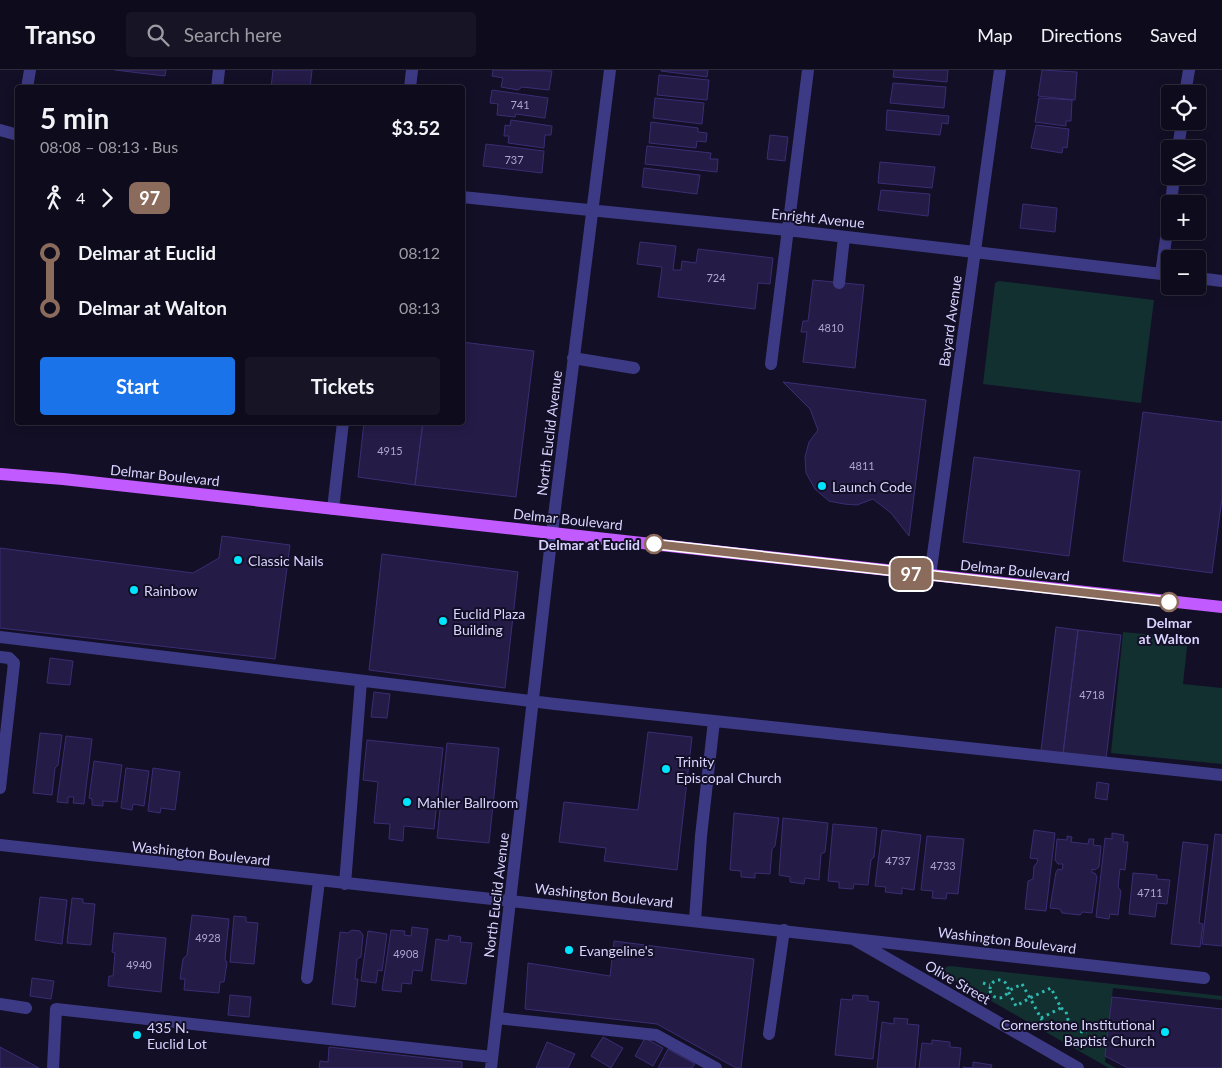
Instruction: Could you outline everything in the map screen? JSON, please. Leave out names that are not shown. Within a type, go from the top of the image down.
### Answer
[{"type":"main road","name":"Delmar Boulevard","points":[[0,474],[63,479],[552,532],[930,576],[1222,607]]},
{"type":"street","points":[[28,85],[30,70]]},
{"type":"street","points":[[217,85],[219,70]]},
{"type":"street","points":[[410,85],[412,70]]},
{"type":"street","name":"North Euclid Avenue","points":[[491,1063],[552,532],[610,70]]},
{"type":"street","points":[[771,364],[808,70]]},
{"type":"street","name":"Bayard Avenue","points":[[930,576],[1000,70]]},
{"type":"street","points":[[1186,85],[1188,70]]},
{"type":"street","points":[[0,130],[15,135]]},
{"type":"street","name":"Enright Avenue","points":[[465,196],[844,236],[1161,273]]},
{"type":"street","points":[[839,283],[844,236]]},
{"type":"street","points":[[1206,279],[1222,281]]},
{"type":"street","points":[[573,358],[634,368]]},
{"type":"street","points":[[333,509],[343,425]]},
{"type":"street","points":[[0,637],[533,701],[1222,775]]},
{"type":"street","points":[[0,657],[9,658],[14,663],[0,788]]},
{"type":"street","points":[[344,884],[361,681]]},
{"type":"street","points":[[695,920],[714,721]]},
{"type":"street","name":"Washington Boulevard","points":[[0,845],[344,884],[850,937],[1204,978]]},
{"type":"street","points":[[307,978],[319,881]]},
{"type":"street","points":[[769,1034],[784,930]]},
{"type":"street","name":"Olive Street","points":[[850,937],[1078,1068]]},
{"type":"street","points":[[0,1004],[26,1008]]},
{"type":"street","points":[[53,1068],[56,1009],[491,1063]]},
{"type":"street","points":[[497,1018],[656,1035],[716,1068]]},
{"type":"path","points":[[1061,1008],[1042,1019],[1030,998],[1022,984],[1008,991],[1002,998],[995,998],[990,994],[990,985],[995,980],[1001,980],[1006,983],[1008,991],[1016,1006],[1030,998],[1051,988],[1061,1008],[1066,1011],[1067,1020],[1072,1028],[1087,1032]]},
{"type":"path","points":[[983,983],[990,985]]},
{"type":"green space","points":[[999,281],[1154,300],[1141,403],[983,384],[995,283]]},
{"type":"green space","points":[[1123,632],[1188,638],[1183,684],[1222,688],[1222,764],[1111,753]]},
{"type":"green space","points":[[950,966],[1222,996],[1222,1000],[1113,988],[1105,1062],[1116,1068],[1109,1068],[947,976],[944,970]]},
{"type":"building","points":[[115,70],[166,70],[165,76]]},
{"type":"building","points":[[273,70],[312,70],[310,85],[271,85]]},
{"type":"building","points":[[493,70],[552,71],[549,90],[522,87],[518,90],[501,87],[503,78],[492,76]]},
{"type":"building","points":[[661,70],[708,70],[707,77]]},
{"type":"building","points":[[894,70],[948,70],[947,82],[893,77]]},
{"type":"building","points":[[1042,70],[1077,72],[1075,100],[1038,96]]},
{"type":"building","points":[[659,75],[709,80],[707,100],[657,95]]},
{"type":"building","points":[[893,83],[946,87],[944,108],[890,103]]},
{"type":"building","points":[[492,90],[548,98],[545,118],[516,114],[515,117],[497,115],[498,104],[490,103]]},
{"type":"building","points":[[655,98],[704,103],[702,124],[653,118]]},
{"type":"building","points":[[1039,98],[1072,100],[1071,121],[1066,121],[1066,126],[1035,122]]},
{"type":"building","points":[[887,110],[949,116],[948,124],[942,123],[940,135],[886,130]]},
{"type":"building","points":[[511,120],[552,126],[551,135],[545,135],[544,148],[508,143],[509,136],[504,136],[505,125],[510,126]]},
{"type":"building","points":[[651,122],[698,128],[698,132],[707,133],[706,142],[697,141],[696,148],[649,143]]},
{"type":"building","points":[[1036,125],[1069,129],[1067,148],[1063,147],[1062,153],[1031,148]]},
{"type":"building","points":[[770,135],[788,137],[785,161],[767,159]]},
{"type":"building","points":[[486,144],[544,151],[542,173],[483,166]]},
{"type":"building","points":[[647,146],[711,153],[710,159],[718,159],[717,172],[645,164]]},
{"type":"building","points":[[880,162],[935,167],[932,188],[878,183]]},
{"type":"building","points":[[644,168],[700,175],[697,194],[642,187]]},
{"type":"building","points":[[881,190],[930,194],[928,216],[878,210]]},
{"type":"building","points":[[1023,204],[1057,208],[1055,232],[1020,228]]},
{"type":"building","points":[[640,242],[676,246],[673,270],[681,270],[682,261],[696,263],[698,249],[773,258],[770,284],[758,283],[755,309],[658,297],[662,267],[637,264]]},
{"type":"building","points":[[813,280],[864,285],[855,368],[803,362],[807,332],[801,332],[803,321],[808,321]]},
{"type":"building","points":[[465,342],[534,351],[516,497],[415,485],[423,425],[465,425]]},
{"type":"building","points":[[783,382],[926,400],[909,536],[891,513],[873,499],[857,505],[844,504],[829,501],[815,489],[806,473],[805,457],[809,442],[818,430],[810,409]]},
{"type":"building","points":[[1143,412],[1222,422],[1222,498],[1212,573],[1123,561]]},
{"type":"building","points":[[364,425],[423,425],[415,485],[358,477]]},
{"type":"building","points":[[974,457],[1080,471],[1069,556],[963,542]]},
{"type":"building","points":[[222,536],[290,545],[275,659],[0,628],[0,548],[193,573],[219,558]]},
{"type":"building","name":"Euclid Plaza Building","points":[[382,554],[518,572],[505,688],[369,670]]},
{"type":"building","points":[[1056,627],[1078,630],[1063,754],[1041,751]]},
{"type":"building","points":[[1078,630],[1121,635],[1106,759],[1063,754]]},
{"type":"building","points":[[50,658],[73,661],[70,685],[47,683]]},
{"type":"building","points":[[374,692],[390,694],[387,718],[371,717]]},
{"type":"building","name":"Trinity Episcopal Church","points":[[648,732],[692,737],[677,870],[604,861],[606,848],[559,842],[564,802],[638,810]]},
{"type":"building","points":[[40,733],[62,735],[52,795],[33,793]]},
{"type":"building","points":[[66,736],[92,739],[84,804],[73,803],[74,797],[68,797],[68,803],[57,802]]},
{"type":"building","name":"Mahler Ballroom","points":[[367,740],[443,748],[434,829],[404,826],[403,841],[389,839],[390,824],[374,823],[378,782],[363,780]]},
{"type":"building","points":[[447,743],[499,748],[489,843],[437,838]]},
{"type":"building","points":[[94,761],[122,765],[117,802],[103,801],[103,806],[92,805],[92,799],[89,798]]},
{"type":"building","points":[[126,768],[149,771],[144,806],[133,804],[132,810],[121,808]]},
{"type":"building","points":[[153,768],[180,772],[175,810],[161,808],[160,813],[148,811]]},
{"type":"building","points":[[1097,782],[1109,784],[1107,800],[1095,798]]},
{"type":"building","points":[[734,813],[779,818],[775,846],[772,849],[770,874],[755,873],[755,878],[741,877],[741,871],[730,870]]},
{"type":"building","points":[[783,818],[828,823],[825,852],[821,854],[819,880],[805,878],[804,884],[790,882],[790,877],[779,875]]},
{"type":"building","points":[[833,824],[877,828],[874,857],[871,860],[868,885],[854,884],[853,889],[839,888],[839,882],[828,881]]},
{"type":"building","points":[[882,830],[921,835],[914,890],[902,888],[902,894],[885,892],[886,887],[875,886]]},
{"type":"building","points":[[1034,830],[1055,833],[1046,911],[1025,909],[1028,881],[1033,879],[1034,866],[1038,859],[1030,858]]},
{"type":"building","points":[[1112,833],[1124,835],[1123,842],[1128,842],[1125,870],[1120,869],[1118,887],[1121,891],[1118,915],[1110,914],[1109,919],[1096,917],[1105,838],[1112,839]]},
{"type":"building","points":[[1215,834],[1222,835],[1222,946],[1202,944]]},
{"type":"building","points":[[927,836],[964,839],[958,894],[947,893],[946,899],[932,898],[933,891],[921,890]]},
{"type":"building","points":[[1067,836],[1072,837],[1071,842],[1088,844],[1089,839],[1094,839],[1093,845],[1101,846],[1099,867],[1095,870],[1092,869],[1092,873],[1095,873],[1097,877],[1092,913],[1083,912],[1080,915],[1062,913],[1060,909],[1050,908],[1056,872],[1058,869],[1062,870],[1063,864],[1058,864],[1055,860],[1057,839],[1067,840]]},
{"type":"building","points":[[1183,842],[1208,845],[1199,923],[1203,924],[1200,947],[1171,944]]},
{"type":"building","points":[[1133,873],[1157,875],[1157,879],[1170,880],[1167,904],[1157,903],[1155,917],[1129,914]]},
{"type":"building","points":[[40,897],[67,900],[62,944],[35,940]]},
{"type":"building","points":[[72,898],[83,899],[83,903],[95,904],[91,945],[67,943]]},
{"type":"building","points":[[192,915],[229,919],[225,959],[227,963],[224,982],[220,982],[219,993],[184,990],[185,979],[180,979],[183,959],[187,955]]},
{"type":"building","points":[[234,916],[246,917],[246,922],[258,923],[254,964],[230,962]]},
{"type":"building","points":[[412,927],[428,929],[422,971],[413,970],[411,984],[402,983],[401,992],[382,990],[391,930],[405,931],[404,935],[411,936]]},
{"type":"building","points":[[352,930],[360,931],[363,935],[361,957],[357,959],[355,979],[358,979],[355,1007],[332,1004],[340,932],[348,933]]},
{"type":"building","points":[[368,931],[387,934],[382,971],[378,970],[376,983],[361,981]]},
{"type":"building","points":[[114,933],[166,938],[161,992],[108,986],[109,976],[113,976],[115,953],[112,952]]},
{"type":"building","points":[[449,935],[461,937],[460,942],[472,943],[466,984],[431,980],[436,939],[448,941]]},
{"type":"building","points":[[614,941],[754,959],[741,1068],[736,1068],[657,1024],[525,1009],[528,963],[610,976]]},
{"type":"building","points":[[32,978],[54,981],[51,999],[30,996]]},
{"type":"building","points":[[230,995],[251,997],[249,1017],[228,1015]]},
{"type":"building","points":[[853,995],[868,996],[868,1001],[879,1002],[873,1059],[835,1055],[841,999],[852,1000]]},
{"type":"building","name":"Cornerstone Institutional Baptist Church","points":[[1112,997],[1222,1009],[1222,1068],[1128,1068],[1105,1056]]},
{"type":"building","points":[[894,1018],[908,1019],[907,1024],[919,1025],[915,1068],[877,1068],[882,1022],[894,1024]]},
{"type":"building","points":[[603,1037],[623,1048],[611,1068],[591,1056]]},
{"type":"building","points":[[645,1038],[663,1048],[653,1066],[635,1056]]},
{"type":"building","points":[[932,1040],[950,1042],[950,1047],[961,1048],[959,1068],[919,1068],[922,1043],[932,1044]]},
{"type":"building","points":[[547,1042],[575,1054],[568,1068],[536,1068]]},
{"type":"building","points":[[0,1047],[39,1068],[0,1068]]},
{"type":"building","points":[[329,1047],[462,1062],[462,1068],[319,1068],[320,1061],[328,1062]]},
{"type":"building","points":[[668,1049],[695,1064],[692,1068],[658,1068]]},
{"type":"building","points":[[973,1062],[992,1065],[991,1068],[973,1068]]},
{"type":"bus line","name":"97","points":[[654,544],[1169,602]]},
{"type":"place","name":"Launch Code","points":[[822,486]]},
{"type":"place","name":"Delmar at Euclid","points":[[654,544]]},
{"type":"place","name":"Classic Nails","points":[[238,560]]},
{"type":"place","name":"Rainbow","points":[[134,590]]},
{"type":"place","name":"Delmar at Walton","points":[[1169,602]]},
{"type":"place","name":"Euclid Plaza Building","points":[[443,621]]},
{"type":"place","name":"Trinity Episcopal Church","points":[[666,769]]},
{"type":"place","name":"Mahler Ballroom","points":[[407,802]]},
{"type":"place","name":"Evangeline's","points":[[569,950]]},
{"type":"place","name":"Cornerstone Institutional Baptist Church","points":[[1165,1032]]},
{"type":"place","name":"435 N. Euclid Lot","points":[[137,1035]]}]
